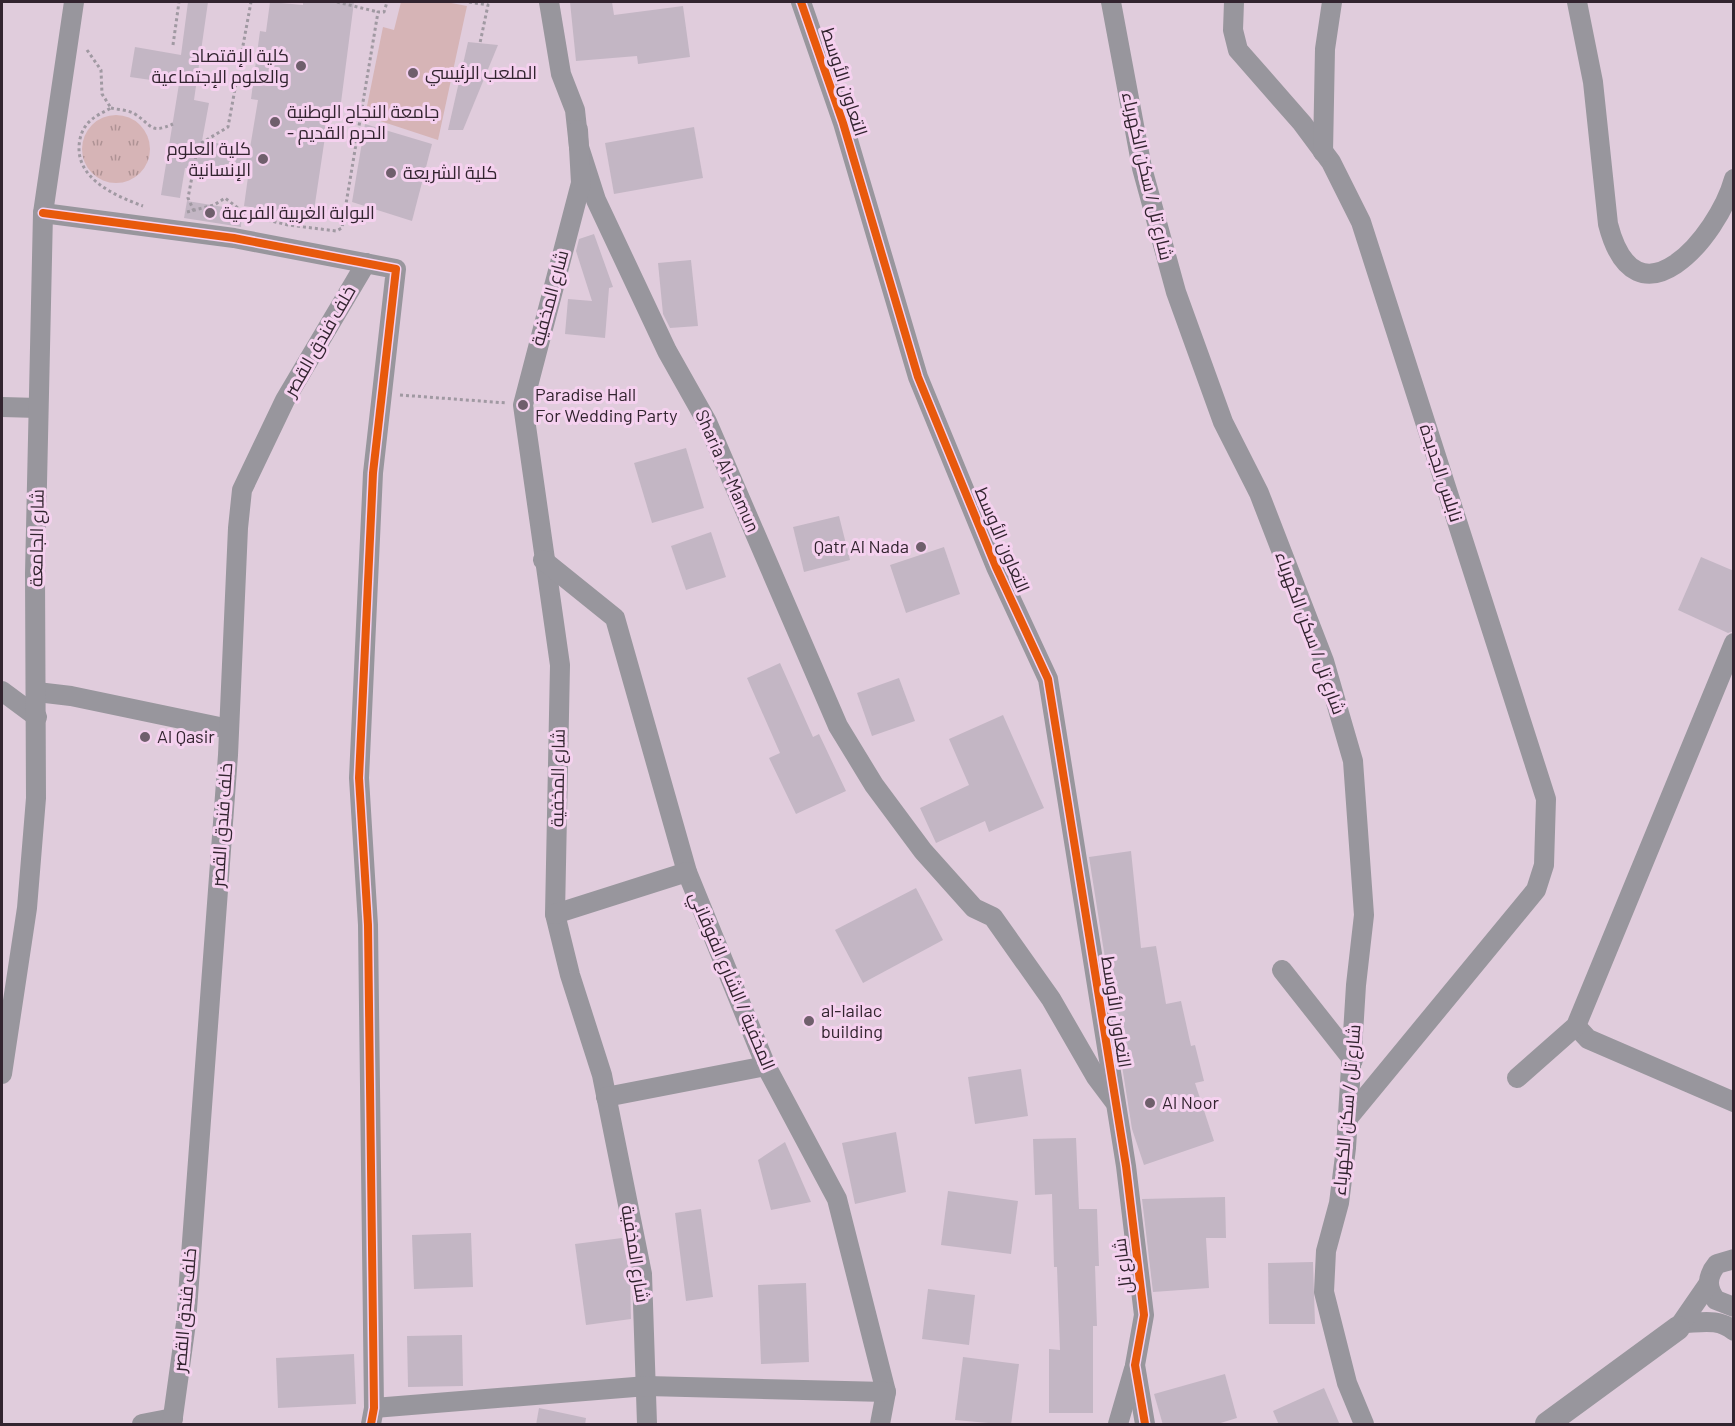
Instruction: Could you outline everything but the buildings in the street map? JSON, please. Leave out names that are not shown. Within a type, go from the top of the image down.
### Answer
[{"type":"street","name":"شارع الجامعة","points":[[2,1074],[5,1035],[27,908],[36,798],[38,408],[43,213],[74,2]]},
{"type":"street","name":"Sharia Al-Mamun","points":[[549,2],[561,74],[575,110],[579,147],[603,217],[667,351],[706,422],[841,731],[893,811],[974,908]]},
{"type":"street","name":"التعاون الأوسط","points":[[801,2],[843,123],[918,377],[996,567],[1048,679],[1116,1104]]},
{"type":"street","name":"شارع تل / سكن الكهرباء","points":[[1111,2],[1142,168],[1176,292],[1223,422],[1259,493],[1324,661],[1353,761],[1364,915],[1356,985],[1349,1117],[1339,1203],[1326,1251],[1324,1292],[1347,1383],[1364,1425]]},
{"type":"street","name":"نابلس الجديدة","points":[[1234,2],[1233,30],[1238,50],[1331,162],[1361,222],[1546,799],[1544,865],[1536,890],[1349,1117]]},
{"type":"street","points":[[1323,152],[1325,49],[1332,2]]},
{"type":"street","points":[[1577,2],[1593,82],[1608,224],[1614,243],[1629,264],[1640,272],[1652,274],[1664,272],[1675,266],[1717,218],[1734,179]]},
{"type":"street","name":"شارع المخفية","points":[[578,130],[581,183],[524,405],[543,560],[560,665],[555,914],[606,1097],[642,1274],[647,1425]]},
{"type":"street","points":[[43,213],[234,238],[396,268],[373,472],[359,778],[368,925],[373,1416],[647,1386],[886,1392]]},
{"type":"street","name":"خلف فندق القصر","points":[[173,1421],[186,1323],[229,729],[238,528],[242,490],[285,400],[366,263]]},
{"type":"street","points":[[2,406],[38,408]]},
{"type":"street","name":"المخفية / الشارع الفوقاني","points":[[543,560],[615,618],[687,872],[766,1066],[837,1199],[886,1392],[880,1425]]},
{"type":"street","points":[[1517,1078],[1576,1026],[1734,643]]},
{"type":"street","points":[[2,691],[37,717]]},
{"type":"street","points":[[37,692],[71,696],[229,729]]},
{"type":"street","points":[[555,914],[687,872]]},
{"type":"street","name":"شارع تل","points":[[974,908],[993,917],[1051,999],[1096,1077],[1116,1104],[1144,1315],[1135,1365],[1145,1425]]},
{"type":"street","points":[[1282,970],[1353,1060]]},
{"type":"street","points":[[1576,1026],[1588,1039],[1734,1102]]},
{"type":"street","points":[[606,1097],[766,1066]]},
{"type":"street","points":[[1683,1325],[1709,1283],[1712,1270],[1731,1257]]},
{"type":"street","points":[[1709,1283],[1711,1294],[1729,1310]]},
{"type":"street","points":[[1546,1425],[1683,1325],[1729,1310]]},
{"type":"street","points":[[1683,1325],[1713,1321],[1727,1325],[1734,1331]]},
{"type":"street","points":[[1118,1425],[1135,1365]]},
{"type":"street","points":[[142,1425],[173,1421]]},
{"type":"path","points":[[172,45],[179,2]]},
{"type":"path","points":[[188,200],[198,145],[228,127],[250,2]]},
{"type":"path","points":[[337,2],[378,12],[384,12],[387,2]]},
{"type":"path","points":[[469,2],[488,5],[480,43]]},
{"type":"path","points":[[183,212],[214,205],[225,198],[247,215],[288,225],[336,231],[342,228],[378,12]]},
{"type":"path","points":[[85,45],[88,54],[101,70],[102,94],[111,108]]},
{"type":"path","points":[[144,207],[104,188],[86,174],[79,158],[78,148],[83,127],[94,117],[111,108],[132,112],[153,129],[161,129],[173,124]]},
{"type":"path","points":[[381,394],[524,405]]},
{"type":"green space","name":"الملعب الرئيسي","points":[[401,2],[446,2],[467,6],[438,140],[365,116],[383,27],[394,30]]},
{"type":"green space","points":[[109,115],[123,115],[135,120],[145,130],[150,149],[145,168],[135,178],[123,183],[109,183],[97,178],[87,168],[82,156],[82,142],[87,130],[97,120]]},
{"type":"cycle path","points":[[801,2],[843,123],[918,377],[996,567],[1048,679],[1126,1166],[1144,1315],[1135,1365],[1145,1424]]},
{"type":"cycle path","points":[[43,213],[234,238],[396,269],[373,473],[359,778],[368,925],[374,1408],[371,1424]]},
{"type":"place","name":"كلية الإقتصاد والعلوم الإجتماعية","points":[[301,66]]},
{"type":"place","name":"الملعب الرئيسي","points":[[413,73]]},
{"type":"place","name":"جامعة النجاح الوطنية - الحرم القديم","points":[[275,122]]},
{"type":"place","name":"كلية العلوم الإنسانية","points":[[263,159]]},
{"type":"place","name":"كلية الشريعة","points":[[391,173]]},
{"type":"place","name":"البوابة الغربية الفرعية","points":[[210,213]]},
{"type":"place","name":"Paradise Hall For Wedding Party","points":[[523,405]]},
{"type":"place","name":"Qatr Al Nada","points":[[921,547]]},
{"type":"place","name":"Al Qasir","points":[[145,737]]},
{"type":"place","name":"al-lailac building","points":[[809,1021]]},
{"type":"place","name":"Al Noor","points":[[1150,1103]]}]
